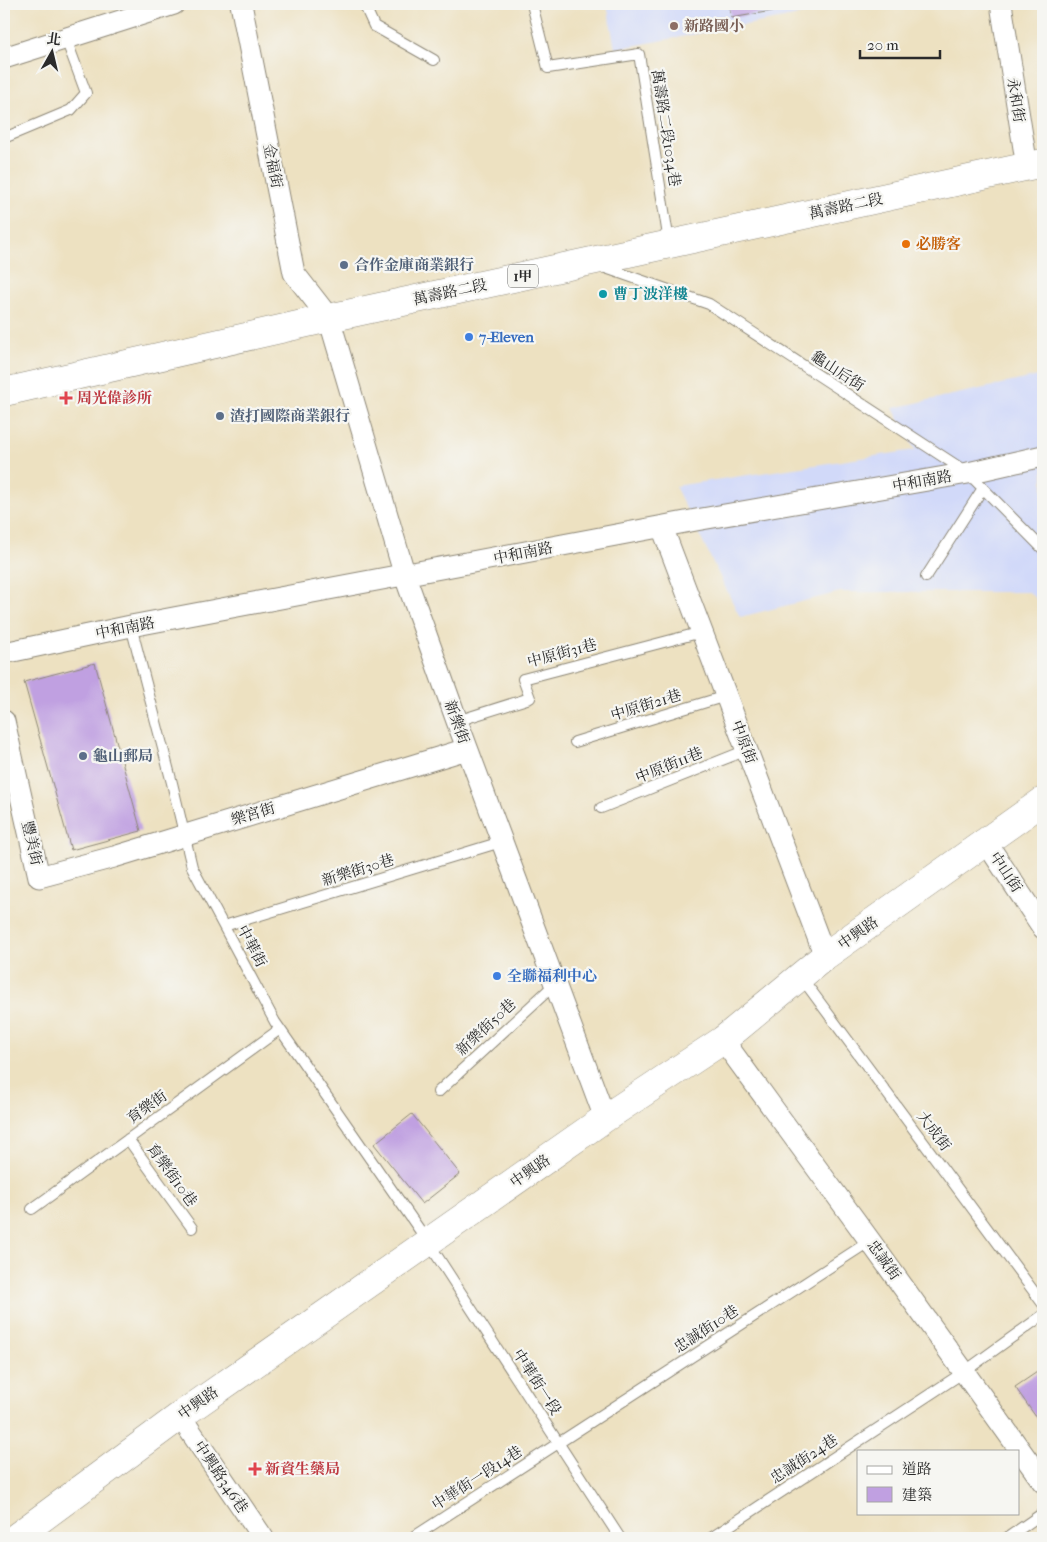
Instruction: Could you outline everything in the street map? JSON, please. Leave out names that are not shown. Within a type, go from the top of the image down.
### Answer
[{"type":"street","points":[[4,58],[174,4]]},
{"type":"street","name":"金福街","points":[[242,4],[294,273],[329,318]]},
{"type":"street","name":"永和街","points":[[1001,4],[1035,165]]},
{"type":"street","name":"萬壽路二段","points":[[4,392],[329,318],[1035,165]]},
{"type":"street","name":"新樂街","points":[[329,318],[405,576],[467,750],[605,1118]]},
{"type":"street","name":"中和南路","points":[[4,653],[131,626],[662,527],[968,473],[1043,456]]},
{"type":"street","name":"中原街","points":[[662,527],[826,956]]},
{"type":"street","name":"豐美街","points":[[4,721],[39,877]]},
{"type":"street","name":"樂宮街","points":[[39,877],[114,857],[467,750]]},
{"type":"street","name":"中興路","points":[[15,1538],[180,1416],[605,1118],[723,1040],[826,956],[1043,801]]},
{"type":"street","name":"中山街","points":[[986,842],[1043,928]]},
{"type":"street","name":"忠誠街","points":[[723,1040],[1043,1482]]},
{"type":"street","name":"中興路346巷","points":[[180,1416],[263,1538]]},
{"type":"lane","points":[[364,4],[374,26],[434,60]]},
{"type":"lane","name":"萬壽路二段1034巷","points":[[532,4],[548,68],[639,54],[670,244]]},
{"type":"lane","points":[[4,138],[71,110],[86,93],[66,39]]},
{"type":"lane","name":"龜山后街","points":[[589,262],[709,304],[968,473],[1043,549]]},
{"type":"lane","points":[[926,577],[983,488]]},
{"type":"lane","name":"中華街","points":[[131,626],[192,866],[280,1029],[428,1242]]},
{"type":"lane","name":"中原街31巷","points":[[457,722],[530,698],[523,679],[702,632]]},
{"type":"lane","name":"中原街21巷","points":[[575,742],[726,696]]},
{"type":"lane","name":"中原街11巷","points":[[601,808],[747,750]]},
{"type":"lane","name":"新樂街30巷","points":[[224,926],[501,842]]},
{"type":"lane","name":"大成街","points":[[800,976],[1043,1304]]},
{"type":"lane","name":"新樂街50巷","points":[[438,1092],[555,984]]},
{"type":"lane","name":"育樂街","points":[[32,1209],[280,1029]]},
{"type":"lane","name":"育樂街10巷","points":[[128,1140],[192,1228]]},
{"type":"lane","name":"忠誠街10巷","points":[[559,1443],[870,1241]]},
{"type":"lane","name":"中華街一段","points":[[428,1242],[620,1538]]},
{"type":"lane","name":"忠誠街24巷","points":[[711,1538],[964,1372],[1043,1315]]},
{"type":"lane","name":"中華街一段14巷","points":[[412,1538],[559,1443]]},
{"type":"lane","points":[[1007,1538],[1043,1513]]},
{"type":"shaded area","name":"新路國小","points":[[607,4],[860,4],[615,49]]},
{"type":"shaded area","points":[[1043,375],[1043,605],[1029,592],[840,592],[740,617],[675,486],[915,450],[893,408]]},
{"type":"building","points":[[729,4],[807,4],[807,5],[731,18]]},
{"type":"building","name":"龜山郵局","points":[[95,663],[141,831],[71,850],[24,682]]},
{"type":"building","points":[[412,1114],[460,1174],[422,1204],[374,1144]]},
{"type":"building","points":[[1043,1368],[1043,1427],[1015,1387]]},
{"type":"place","name":"新路國小","points":[[674,26]]},
{"type":"place","name":"必勝客","points":[[906,244]]},
{"type":"place","name":"合作金庫商業銀行","points":[[344,265]]},
{"type":"place","name":"曹丁波洋樓","points":[[603,294]]},
{"type":"place","name":"7-Eleven","points":[[469,337]]},
{"type":"place","name":"周光偉診所","points":[[66,398]]},
{"type":"place","name":"渣打國際商業銀行","points":[[220,416]]},
{"type":"place","name":"龜山郵局","points":[[83,756]]},
{"type":"place","name":"全聯福利中心","points":[[497,976]]},
{"type":"place","name":"新資生藥局","points":[[255,1469]]}]
